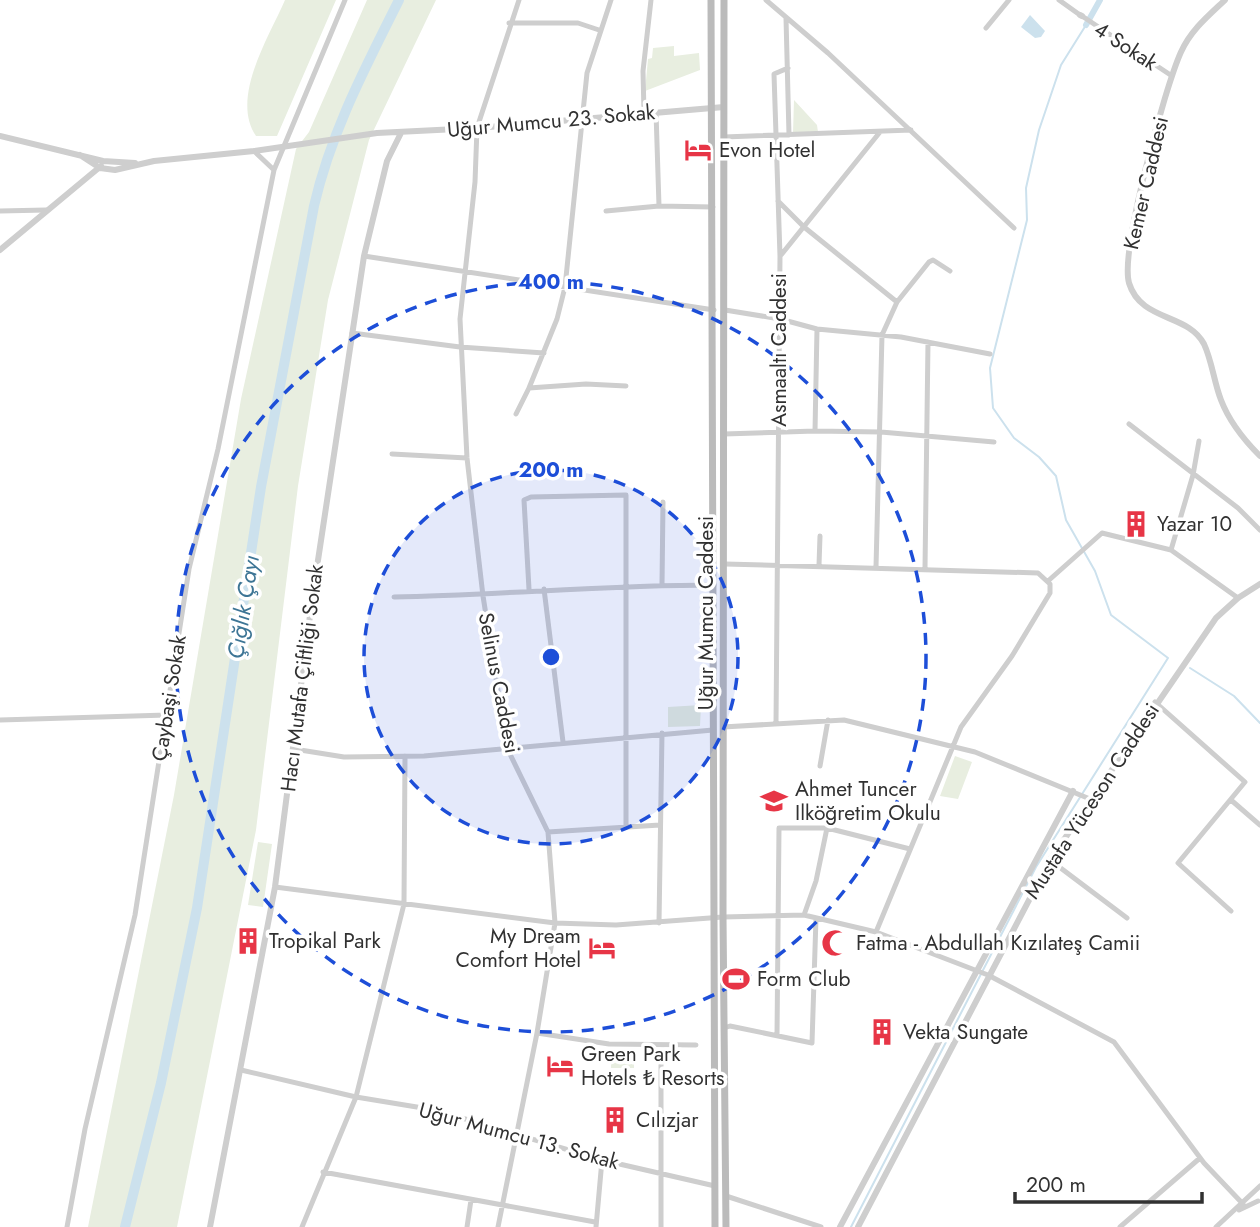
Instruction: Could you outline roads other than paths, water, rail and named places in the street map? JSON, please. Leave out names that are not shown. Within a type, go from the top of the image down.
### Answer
[{"type":"main road","name":"Uğur Mumcu Caddesi","points":[[711,0],[715,1227]]},
{"type":"main road","name":"Uğur Mumcu Caddesi","points":[[724,0],[723,917],[726,1227]]},
{"type":"main road","points":[[714,310],[725,310]]},
{"type":"street","name":"Çaybaşi Sokak","points":[[67,1227],[85,1129],[135,915],[189,569],[218,449],[274,170],[345,0]]},
{"type":"street","name":"Selinus Caddesi","points":[[498,1227],[537,1033],[555,923],[548,832],[507,748],[483,596],[467,458],[460,347],[477,128],[509,23],[519,0]]},
{"type":"street","points":[[516,414],[544,353],[565,287],[587,74],[611,0]]},
{"type":"street","points":[[644,113],[643,71],[651,0]]},
{"type":"street","points":[[766,0],[911,130],[1014,228]]},
{"type":"street","points":[[986,28],[1009,0]]},
{"type":"street","name":"4 Sokak","points":[[1059,0],[1172,76]]},
{"type":"street","name":"Kemer Caddesi","points":[[1225,0],[1194,29],[1172,76],[1131,232],[1127,265],[1129,284],[1140,304],[1155,314],[1196,331],[1205,346],[1221,402],[1234,426],[1260,456]]},
{"type":"street","points":[[786,18],[789,135]]},
{"type":"street","points":[[509,23],[578,23],[600,30]]},
{"type":"street","name":"Asmaaltı Caddesi","points":[[776,724],[780,256],[774,74],[788,68]]},
{"type":"street","name":"Uğur Mumcu 23. Sokak","points":[[140,163],[254,151],[377,133],[477,128],[724,107]]},
{"type":"street","points":[[656,111],[659,206]]},
{"type":"street","points":[[724,137],[911,130]]},
{"type":"street","points":[[780,256],[880,132]]},
{"type":"street","name":"Hacı Mutafa Çiftliği Sokak","points":[[210,1227],[275,887],[314,587],[363,256],[387,161],[401,133]]},
{"type":"street","points":[[0,136],[103,161],[140,163]]},
{"type":"street","points":[[254,151],[274,170]]},
{"type":"street","points":[[80,155],[100,168],[115,170],[140,163]]},
{"type":"street","points":[[0,250],[100,168],[103,161]]},
{"type":"street","points":[[778,201],[804,227],[897,302]]},
{"type":"street","points":[[606,211],[659,206],[713,207]]},
{"type":"street","points":[[0,211],[46,210]]},
{"type":"street","points":[[363,256],[714,310]]},
{"type":"street","points":[[876,567],[882,335],[897,302],[929,261],[933,260],[950,271]]},
{"type":"street","points":[[725,310],[780,319],[817,329],[882,335],[990,354]]},
{"type":"street","points":[[815,431],[817,329]]},
{"type":"street","points":[[352,333],[460,347],[544,353]]},
{"type":"street","points":[[925,568],[928,342]]},
{"type":"street","points":[[529,388],[586,384],[626,386]]},
{"type":"street","points":[[1129,424],[1238,508],[1260,530]]},
{"type":"street","points":[[724,434],[881,432],[994,442]]},
{"type":"street","points":[[1171,550],[1194,475],[1199,441]]},
{"type":"street","points":[[392,454],[467,458]]},
{"type":"street","points":[[530,589],[522,506],[524,500],[531,497],[626,495],[626,827]]},
{"type":"street","points":[[662,585],[663,502]]},
{"type":"street","points":[[1048,581],[1102,533],[1171,550],[1238,598]]},
{"type":"street","points":[[819,565],[820,536]]},
{"type":"street","points":[[725,564],[1038,573],[1048,581],[1050,593],[951,747],[876,932]]},
{"type":"street","name":"Mustafa Yüceson Caddesi","points":[[840,1227],[982,973],[1050,860],[1216,618],[1238,598],[1260,584]]},
{"type":"street","points":[[394,597],[483,596],[530,589],[714,585]]},
{"type":"street","points":[[544,589],[563,742]]},
{"type":"street","points":[[1156,702],[1245,782],[1178,863],[1231,911]]},
{"type":"street","points":[[0,720],[167,715]]},
{"type":"street","points":[[820,766],[828,720]]},
{"type":"street","points":[[723,727],[844,720],[997,760],[1090,799]]},
{"type":"street","points":[[294,749],[344,757],[405,756],[713,730]]},
{"type":"street","points":[[659,923],[662,733]]},
{"type":"street","points":[[302,1227],[356,1097],[404,904],[405,756]]},
{"type":"street","name":"Mustafa Yüceson Caddesi","points":[[858,1227],[982,973],[1075,792]]},
{"type":"street","points":[[1231,800],[1260,825]]},
{"type":"street","points":[[548,832],[660,825]]},
{"type":"street","points":[[777,1036],[779,828],[827,828],[909,849]]},
{"type":"street","points":[[804,915],[816,881],[827,828]]},
{"type":"street","points":[[1050,860],[1127,918]]},
{"type":"street","points":[[275,887],[555,923],[659,923],[723,917],[804,915],[876,932],[982,973],[1114,1042],[1200,1158],[1243,1204]]},
{"type":"street","points":[[724,1028],[730,1026],[812,1043],[816,918]]},
{"type":"street","points":[[537,1033],[609,1044],[696,1045]]},
{"type":"street","points":[[661,1062],[661,1227]]},
{"type":"street","name":"Uğur Mumcu 13. Sokak","points":[[241,1070],[356,1097],[435,1110],[603,1160],[715,1186]]},
{"type":"street","points":[[1120,1227],[1200,1158]]},
{"type":"street","points":[[323,1172],[596,1224],[603,1160]]},
{"type":"street","points":[[1216,1227],[1260,1186]]},
{"type":"street","points":[[726,1196],[821,1227]]},
{"type":"street","points":[[467,1227],[471,1200]]},
{"type":"street","points":[[1237,1210],[1258,1201]]},
{"type":"water","points":[[1030,15],[1045,31],[1041,37],[1035,38],[1021,27]]},
{"type":"waterway","name":"Çığlık Çayı","points":[[125,1227],[161,1083],[197,908],[261,487],[314,206],[339,126],[399,0]]},
{"type":"waterway","points":[[1086,25],[1100,0]]},
{"type":"waterway","points":[[851,1227],[1036,867],[1168,658],[1111,615],[1095,571],[1066,520],[1056,476],[1039,457],[1014,438],[993,408],[990,368],[1027,220],[1026,188],[1039,130],[1061,65],[1086,25]]},
{"type":"waterway","points":[[1190,668],[1234,696],[1260,723]]},
{"type":"place","name":"Evon Hotel","points":[[698,150]]},
{"type":"place","name":"Yazar 10","points":[[1136,524]]},
{"type":"place","name":"Ahmet Tuncer Ilköğretim Okulu","points":[[774,801]]},
{"type":"place","name":"Tropikal Park","points":[[248,941]]},
{"type":"place","name":"Fatma - Abdullah Kızılateş Camii","points":[[835,943]]},
{"type":"place","name":"My Dream Comfort Hotel","points":[[602,948]]},
{"type":"place","name":"Form Club","points":[[736,979]]},
{"type":"place","name":"Vekta Sungate","points":[[882,1032]]},
{"type":"place","name":"Green Park Hotels ₺ Resorts","points":[[560,1066]]},
{"type":"place","name":"Cılızjar","points":[[615,1120]]}]
